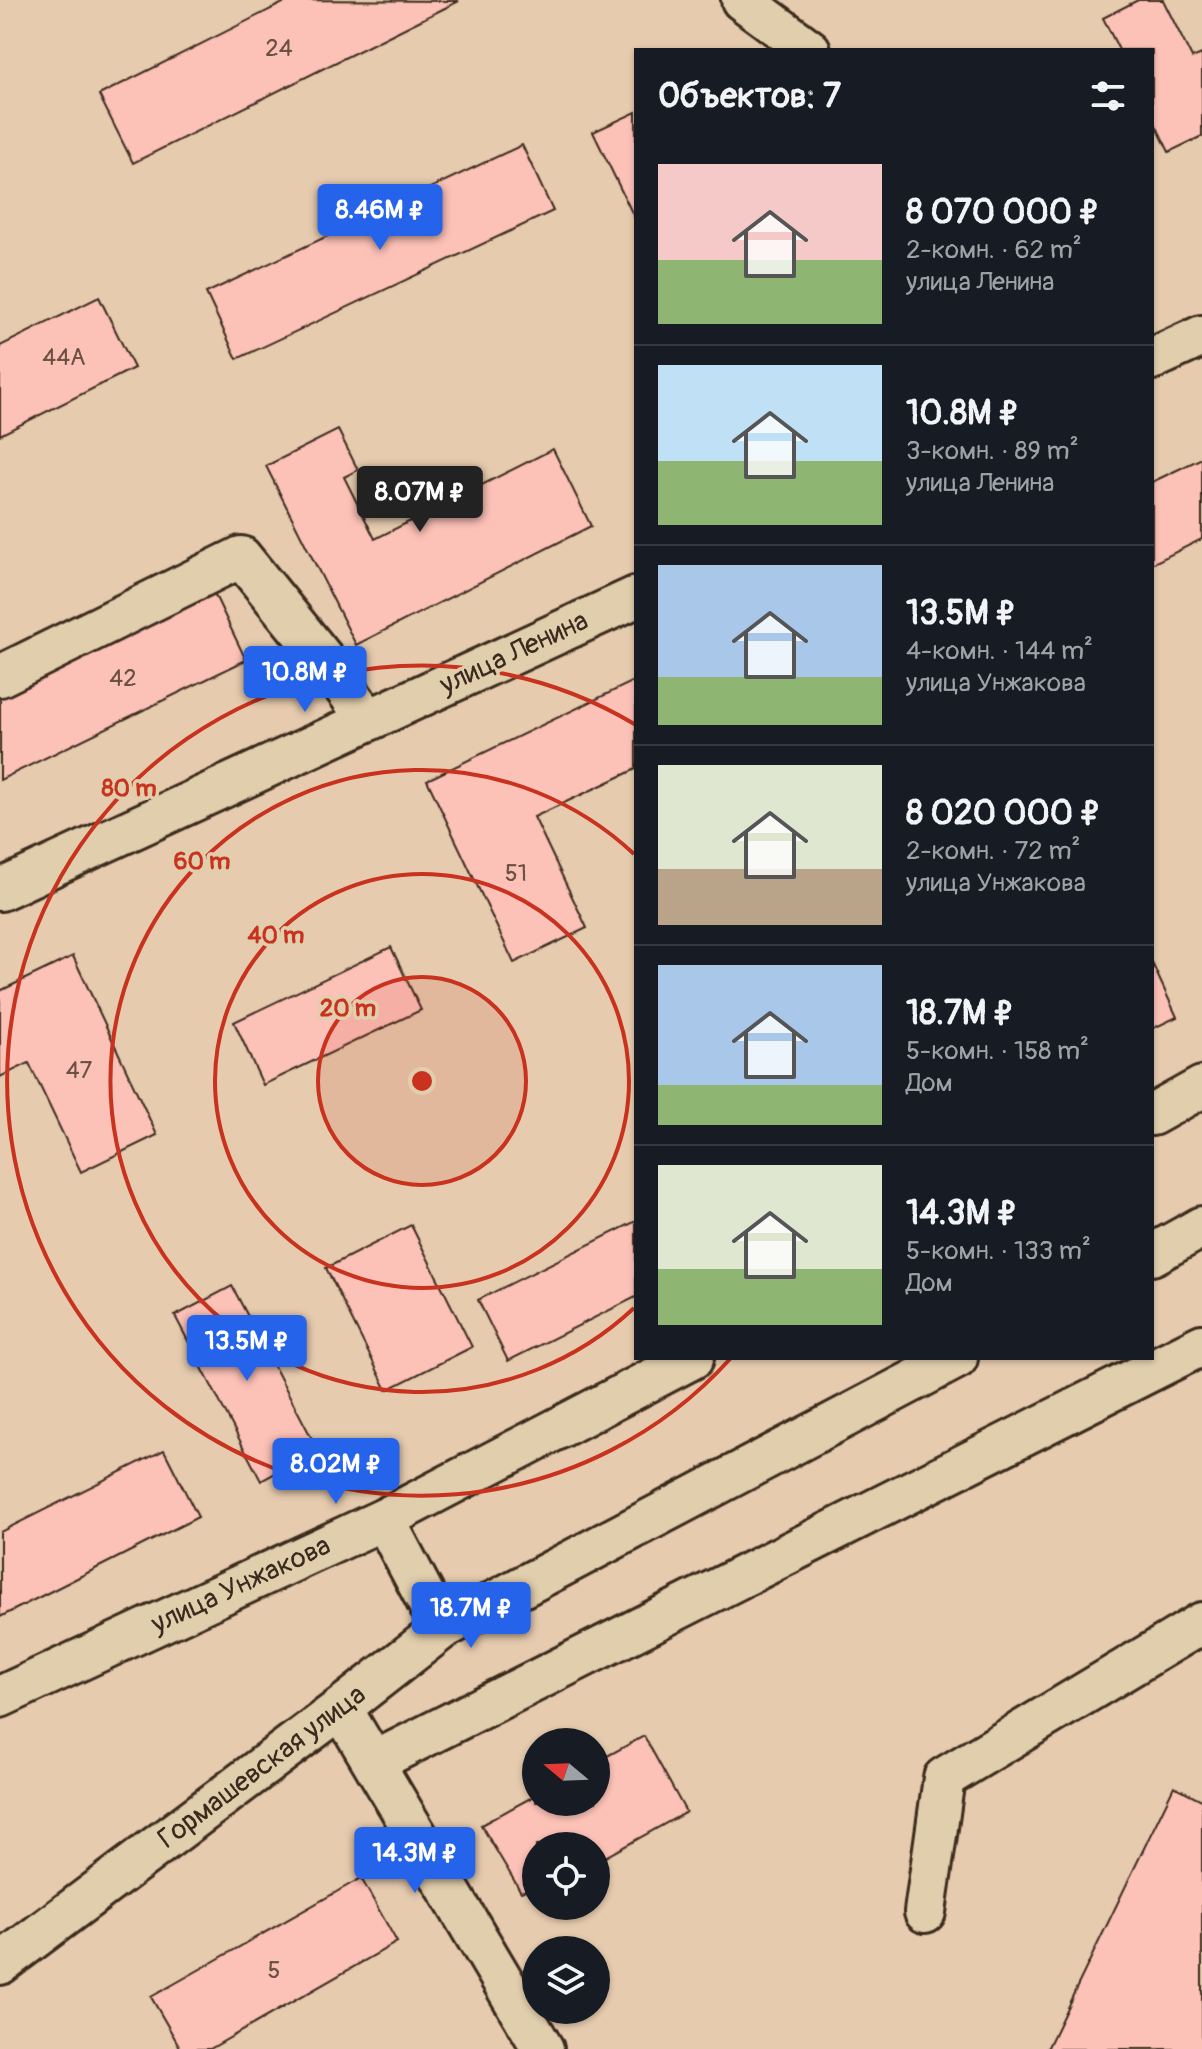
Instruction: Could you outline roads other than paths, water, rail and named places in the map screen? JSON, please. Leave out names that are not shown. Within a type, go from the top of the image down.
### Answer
[{"type":"street","points":[[742,0],[807,48]]},
{"type":"street","points":[[1154,358],[1202,336]]},
{"type":"street","points":[[0,676],[241,557],[330,667],[368,720]]},
{"type":"street","name":"улица Ленина","points":[[0,890],[634,598]]},
{"type":"street","points":[[1154,1114],[1202,1087]]},
{"type":"street","points":[[1154,1254],[1202,1227]]},
{"type":"street","points":[[374,1762],[1202,1345]]},
{"type":"street","name":"улица Унжакова","points":[[0,1697],[384,1519],[689,1360]]},
{"type":"street","name":"Гормашевская улица","points":[[0,1964],[442,1629],[953,1360]]},
{"type":"street","points":[[384,1519],[442,1629]]},
{"type":"street","points":[[925,1912],[944,1778],[1202,1623]]},
{"type":"street","points":[[341,1708],[543,2049]]}]
